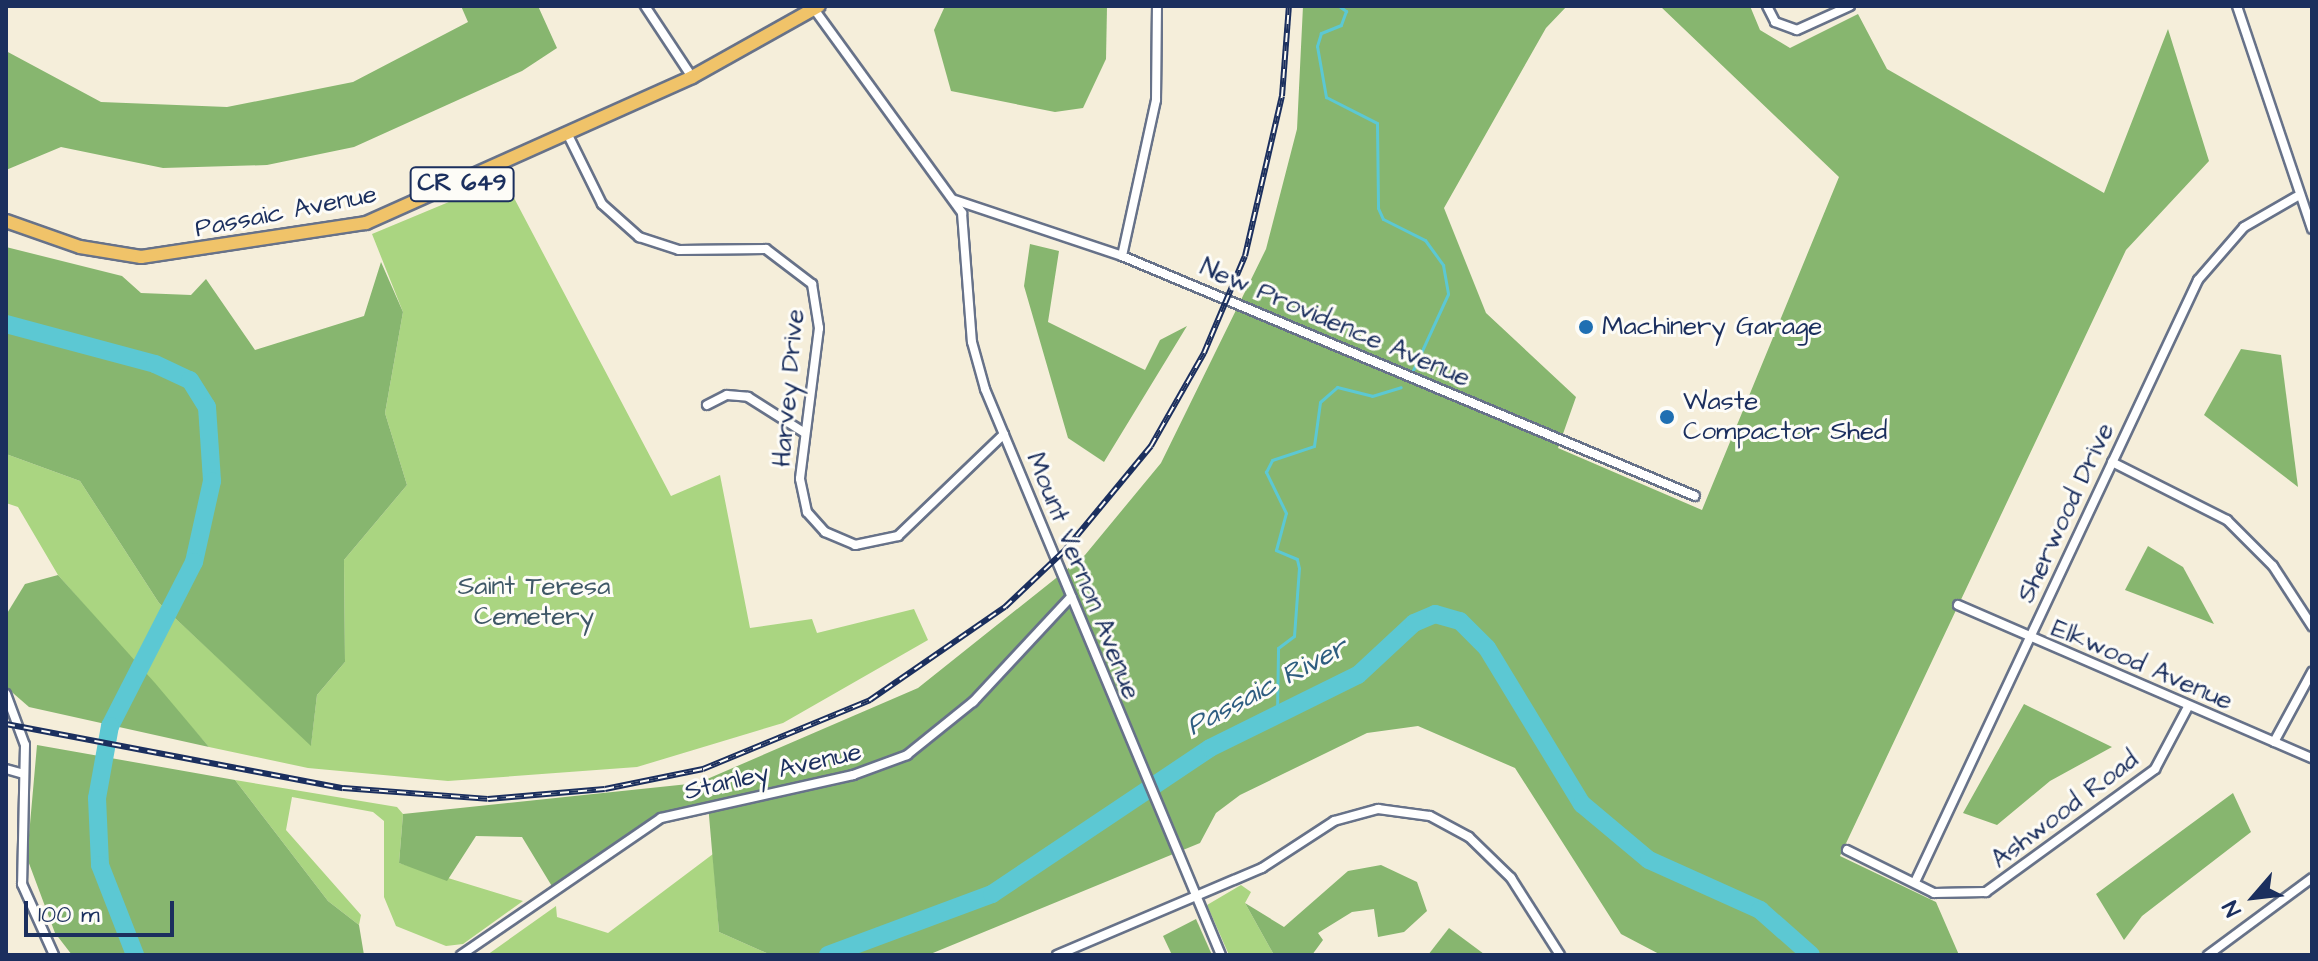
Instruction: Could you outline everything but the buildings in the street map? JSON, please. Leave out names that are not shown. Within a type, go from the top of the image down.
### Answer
[{"type":"main road","name":"Passaic Avenue","points":[[6,221],[116,254],[192,253],[383,218],[692,77],[816,8]]},
{"type":"street","points":[[645,6],[692,77]]},
{"type":"street","points":[[1122,256],[1156,100],[1157,6]]},
{"type":"street","points":[[1767,6],[1781,27],[1804,27],[1850,6]]},
{"type":"street","points":[[2237,6],[2296,197],[2312,229]]},
{"type":"street","name":"Mount Vernon Avenue","points":[[816,8],[955,200],[967,230],[972,342],[1004,434],[1171,846],[1197,896],[1221,955]]},
{"type":"street","name":"Harvey Drive","points":[[568,135],[602,204],[639,237],[679,250],[758,247],[807,277],[819,328],[800,479],[807,512],[836,539],[869,545],[898,536],[1004,434]]},
{"type":"street","name":"Sherwood Drive","points":[[1915,882],[2208,264],[2244,227],[2296,197]]},
{"type":"street","name":"New Providence Avenue","points":[[955,200],[1122,256],[1695,496]]},
{"type":"street","points":[[707,405],[727,395],[748,397],[805,433]]},
{"type":"street","points":[[2112,462],[2227,520],[2273,566],[2312,626]]},
{"type":"street","name":"Stanley Avenue","points":[[461,955],[661,818],[853,775],[907,755],[973,702],[1071,597]]},
{"type":"street","name":"Elkwood Avenue","points":[[1958,605],[2028,640],[2312,758]]},
{"type":"street","points":[[2274,742],[2312,672]]},
{"type":"street","points":[[6,694],[22,725],[22,884],[54,955]]},
{"type":"street","name":"Ashwood Road","points":[[1847,850],[1915,882],[1959,897],[2003,884],[2155,769],[2188,707]]},
{"type":"street","points":[[6,769],[23,774]]},
{"type":"street","points":[[1057,955],[1262,868],[1346,815],[1402,809],[1442,821],[1490,854],[1560,955]]},
{"type":"street","points":[[2208,955],[2312,878]]},
{"type":"green space","points":[[461,6],[538,6],[557,48],[522,71],[354,147],[267,165],[163,168],[61,147],[6,170],[6,51],[101,102],[227,107],[353,82],[468,22]]},
{"type":"green space","points":[[945,6],[1107,7],[1106,59],[1083,108],[1055,112],[951,91],[934,30]]},
{"type":"green space","points":[[1303,6],[1567,6],[1546,28],[1444,208],[1486,313],[1576,397],[1558,448],[1702,510],[1839,177],[1660,6],[1750,6],[1760,30],[1790,48],[1858,14],[1887,69],[2104,193],[2168,29],[2209,161],[2126,250],[1840,856],[1936,902],[1959,955],[1661,955],[1621,934],[1515,768],[1418,726],[1367,733],[1240,795],[1216,813],[1200,843],[928,955],[771,955],[719,932],[708,804],[643,823],[553,888],[522,837],[476,836],[447,881],[399,863],[403,814],[698,783],[918,688],[1085,555],[1161,463],[1266,249],[1297,129]]},
{"type":"green space","name":"Saint Teresa Cemetery","points":[[504,179],[671,496],[720,475],[750,628],[812,619],[817,633],[914,609],[928,640],[783,723],[637,767],[448,781],[308,768],[209,747],[58,575],[18,507],[6,503],[6,454],[80,481],[159,603],[311,745],[317,695],[345,662],[344,560],[407,485],[385,413],[403,312],[372,234]]},
{"type":"green space","points":[[1030,244],[1059,251],[1048,322],[1145,370],[1160,340],[1187,326],[1104,462],[1068,438],[1024,286]]},
{"type":"green space","points":[[6,247],[122,276],[141,293],[191,295],[206,279],[255,350],[364,316],[381,262],[403,312],[385,413],[407,485],[344,560],[345,662],[317,695],[311,746],[159,603],[80,481],[6,454]]},
{"type":"green space","points":[[2241,349],[2281,355],[2298,487],[2204,415]]},
{"type":"green space","points":[[2148,546],[2183,567],[2214,624],[2125,590]]},
{"type":"green space","points":[[58,575],[209,747],[29,707],[6,687],[6,615],[25,584]]},
{"type":"green space","points":[[2024,704],[2112,747],[2050,781],[1997,825],[1963,813]]},
{"type":"green space","points":[[37,745],[235,780],[328,901],[359,925],[364,955],[72,955],[55,933],[27,858]]},
{"type":"green space","points":[[235,780],[397,807],[403,814],[399,863],[523,901],[463,944],[446,946],[396,926],[384,897],[384,821],[373,812],[292,797],[286,830],[361,915],[359,925],[328,901]]},
{"type":"green space","points":[[2233,793],[2251,832],[2142,916],[2124,940],[2096,894]]},
{"type":"green space","points":[[713,854],[719,932],[771,955],[487,955],[556,906],[557,917],[608,933]]},
{"type":"green space","points":[[1381,865],[1417,882],[1427,911],[1404,932],[1378,937],[1374,909],[1352,912],[1318,933],[1323,940],[1312,955],[1274,955],[1245,903],[1284,927],[1348,871]]},
{"type":"green space","points":[[1241,885],[1251,892],[1245,903],[1274,955],[1229,955],[1207,905]]},
{"type":"green space","points":[[1196,919],[1212,955],[1172,955],[1163,936]]},
{"type":"green space","points":[[1449,928],[1484,954],[1428,955]]},
{"type":"waterway","points":[[1339,6],[1346,11],[1341,25],[1321,33],[1317,46],[1326,97],[1377,123],[1378,208],[1383,219],[1425,240],[1443,265],[1448,294],[1413,370]]},
{"type":"waterway","name":"Passaic River","points":[[6,324],[155,364],[190,380],[207,407],[212,481],[194,562],[110,726],[97,798],[100,865],[135,955]]},
{"type":"waterway","points":[[1277,715],[1278,648],[1294,636],[1299,568],[1297,559],[1276,550],[1286,513],[1266,472],[1272,460],[1314,446],[1320,402],[1337,387],[1372,396],[1401,387]]},
{"type":"waterway","name":"Passaic River","points":[[828,955],[992,894],[1210,748],[1358,675],[1414,623],[1435,614],[1460,621],[1487,648],[1582,804],[1649,860],[1760,910],[1811,955]]},
{"type":"railway","points":[[6,724],[343,788],[488,799],[605,789],[703,769],[870,700],[1005,607],[1065,550],[1151,446],[1204,353],[1245,256],[1282,96],[1289,6]]},
{"type":"place","name":"Machinery Garage","points":[[1586,327]]},
{"type":"place","name":"Waste Compactor Shed","points":[[1667,417]]}]
